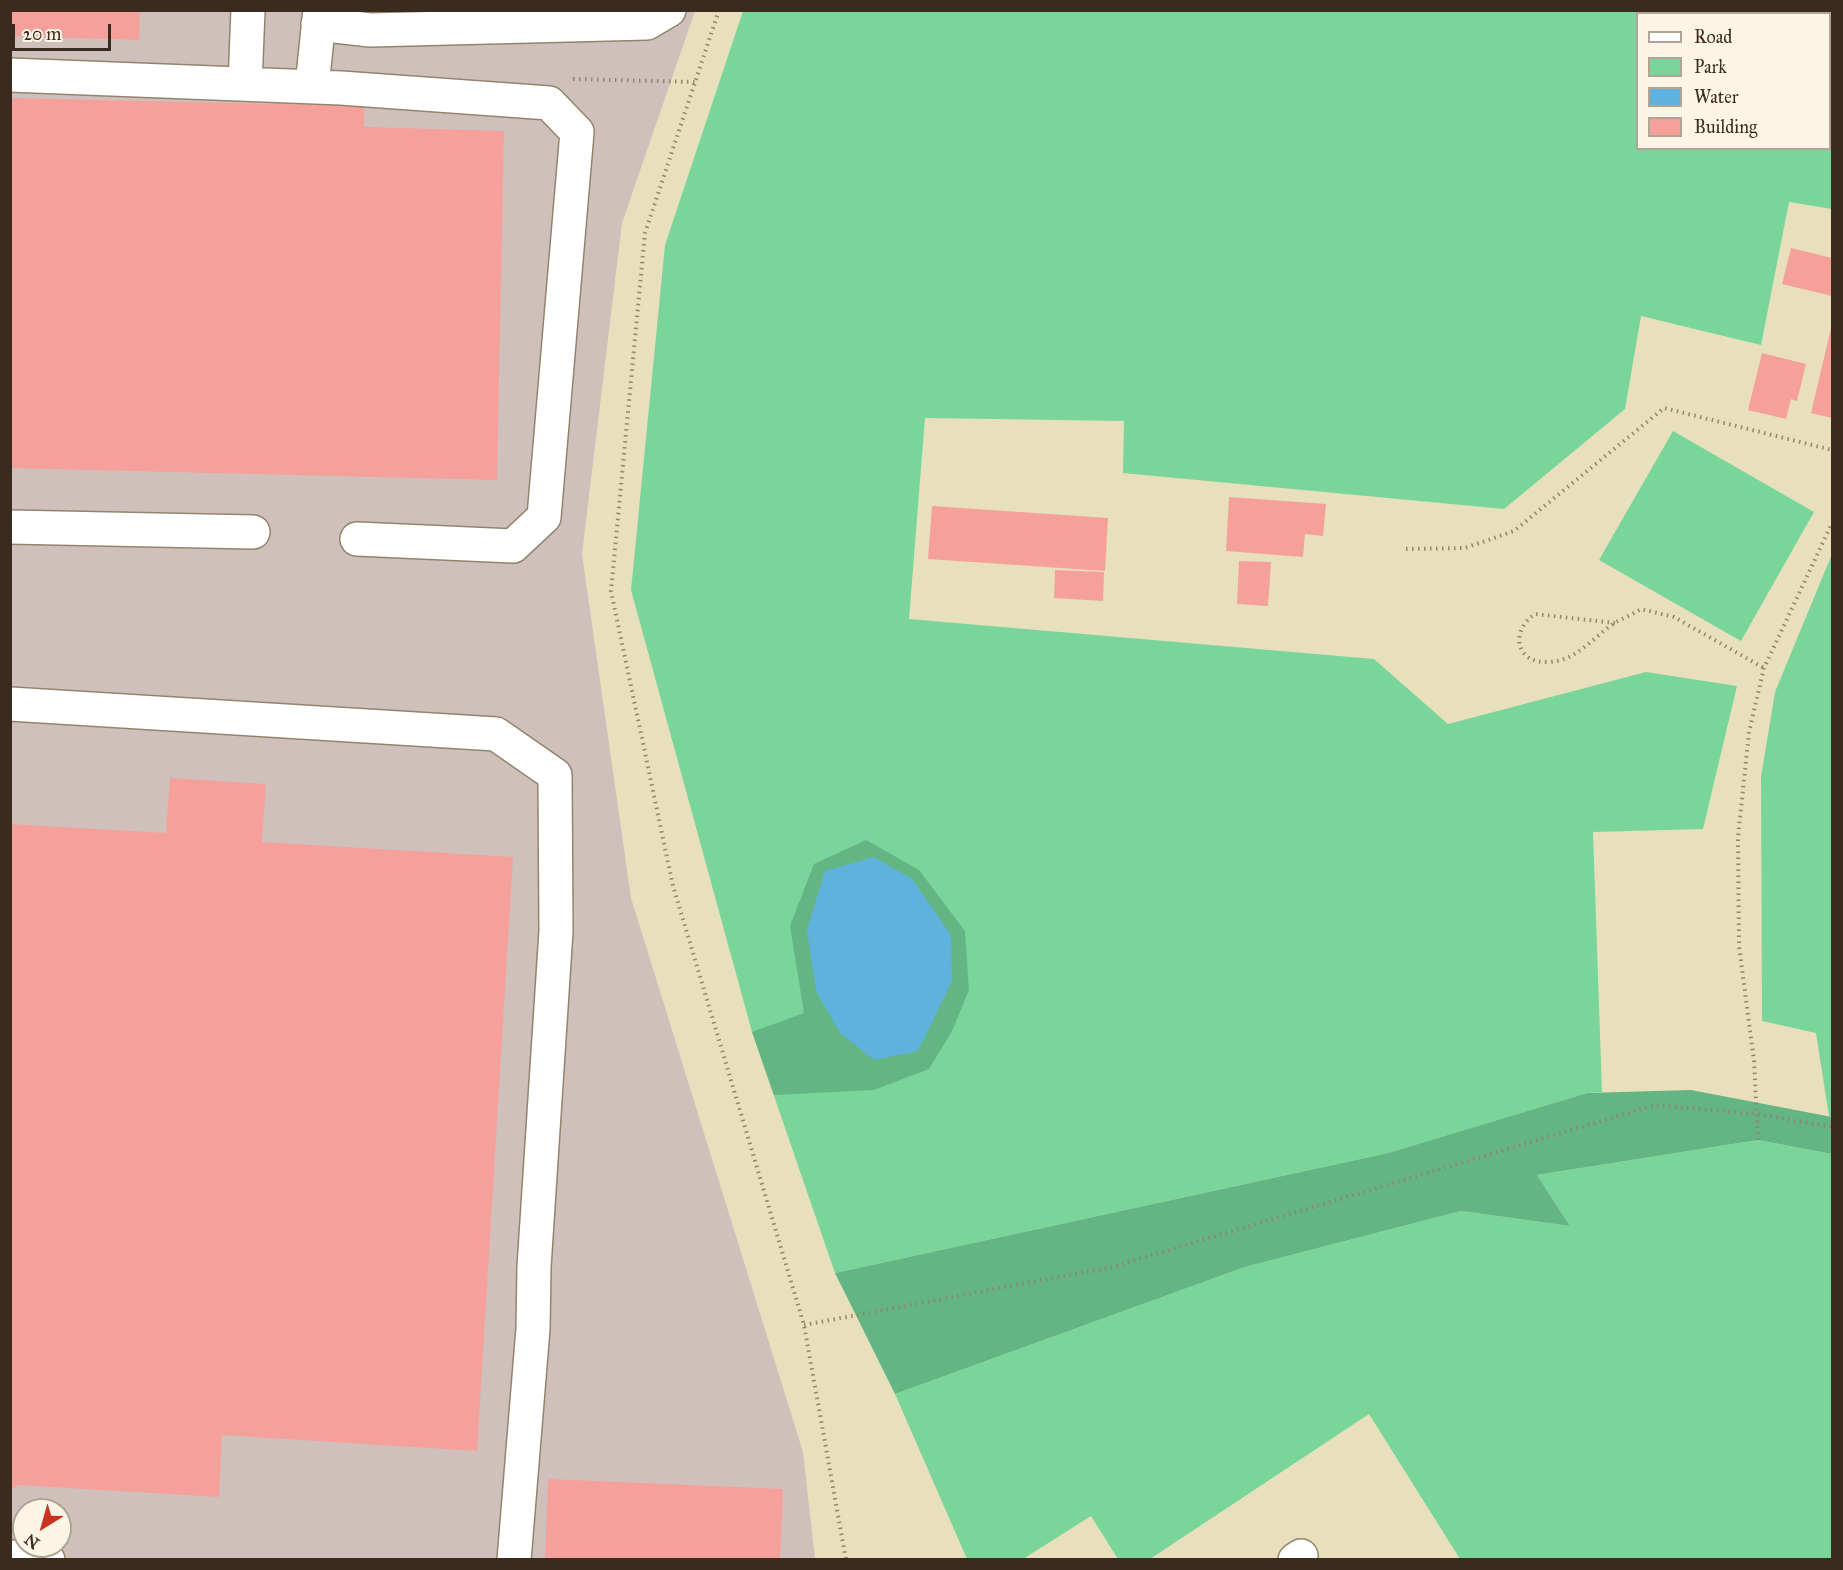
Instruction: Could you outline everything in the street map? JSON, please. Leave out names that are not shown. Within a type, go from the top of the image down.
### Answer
[{"type":"lane","points":[[245,84],[248,10]]},
{"type":"lane","points":[[312,86],[319,17],[370,30],[647,23],[669,10]]},
{"type":"lane","points":[[10,75],[312,86],[549,103],[577,132],[544,516],[513,546],[357,539]]},
{"type":"lane","points":[[10,527],[253,532]]},
{"type":"lane","points":[[10,704],[496,734],[555,775],[556,931],[534,1267],[533,1329],[514,1560]]},
{"type":"lane","points":[[10,1557],[48,1560]]},
{"type":"path","points":[[719,10],[645,233],[611,591],[673,886],[804,1326],[846,1560]]},
{"type":"path","points":[[1406,549],[1465,548],[1514,531],[1664,408],[1833,450]]},
{"type":"path","points":[[1758,1140],[1754,1061],[1739,946],[1738,837],[1749,732],[1764,668],[1833,523]]},
{"type":"path","points":[[1615,623],[1535,614],[1524,622],[1519,632],[1519,644],[1523,652],[1548,663],[1572,656],[1615,623],[1641,609],[1674,617],[1764,668]]},
{"type":"path","points":[[804,1326],[1112,1267],[1655,1105],[1756,1114],[1833,1127]]},
{"type":"shaded area","points":[[11,11],[695,11],[622,223],[582,554],[631,898],[803,1452],[815,1559],[11,1560]]},
{"type":"green space","points":[[743,11],[1832,11],[1832,209],[1789,202],[1761,345],[1641,316],[1625,409],[1504,509],[1123,473],[1124,421],[925,418],[909,619],[1374,659],[1448,724],[1646,672],[1737,686],[1703,829],[1593,832],[1602,1092],[1587,1093],[1388,1153],[835,1273],[752,1032],[631,590],[665,245]]},
{"type":"green space","points":[[1673,431],[1814,512],[1741,641],[1599,560]]},
{"type":"green space","points":[[1832,554],[1832,1117],[1829,1116],[1816,1033],[1762,1021],[1761,777],[1775,692]]},
{"type":"green space","points":[[866,840],[919,870],[965,931],[969,990],[952,1031],[929,1069],[874,1090],[774,1095],[752,1032],[804,1013],[790,926],[814,864]]},
{"type":"green space","points":[[1691,1090],[1832,1117],[1832,1154],[1758,1140],[1537,1175],[1570,1226],[1461,1211],[1245,1267],[895,1394],[835,1273],[1388,1153],[1587,1093]]},
{"type":"green space","points":[[1758,1140],[1832,1154],[1832,1559],[1460,1559],[1369,1414],[1150,1559],[1118,1559],[1091,1516],[1023,1559],[967,1559],[895,1394],[1245,1267],[1461,1211],[1570,1226],[1537,1175]]},
{"type":"water","points":[[874,857],[912,879],[951,935],[952,981],[918,1051],[874,1060],[840,1033],[816,991],[807,930],[825,871]]},
{"type":"building","points":[[10,10],[140,10],[139,40],[10,36]]},
{"type":"building","points":[[10,98],[364,106],[364,127],[504,131],[497,480],[10,468]]},
{"type":"building","points":[[1791,248],[1832,258],[1832,296],[1782,284]]},
{"type":"building","points":[[1832,324],[1832,418],[1811,413]]},
{"type":"building","points":[[1762,353],[1806,364],[1797,401],[1791,399],[1786,419],[1748,410]]},
{"type":"building","points":[[1229,497],[1326,504],[1323,536],[1305,534],[1303,557],[1226,551]]},
{"type":"building","points":[[932,506],[1108,518],[1105,571],[928,559]]},
{"type":"building","points":[[1239,561],[1271,562],[1268,606],[1237,604]]},
{"type":"building","points":[[1055,570],[1104,572],[1103,601],[1054,598]]},
{"type":"building","points":[[170,778],[266,784],[262,842],[513,857],[477,1451],[222,1435],[219,1497],[18,1485],[10,1490],[10,824],[166,833]]},
{"type":"building","points":[[548,1479],[783,1489],[780,1560],[545,1560]]}]
